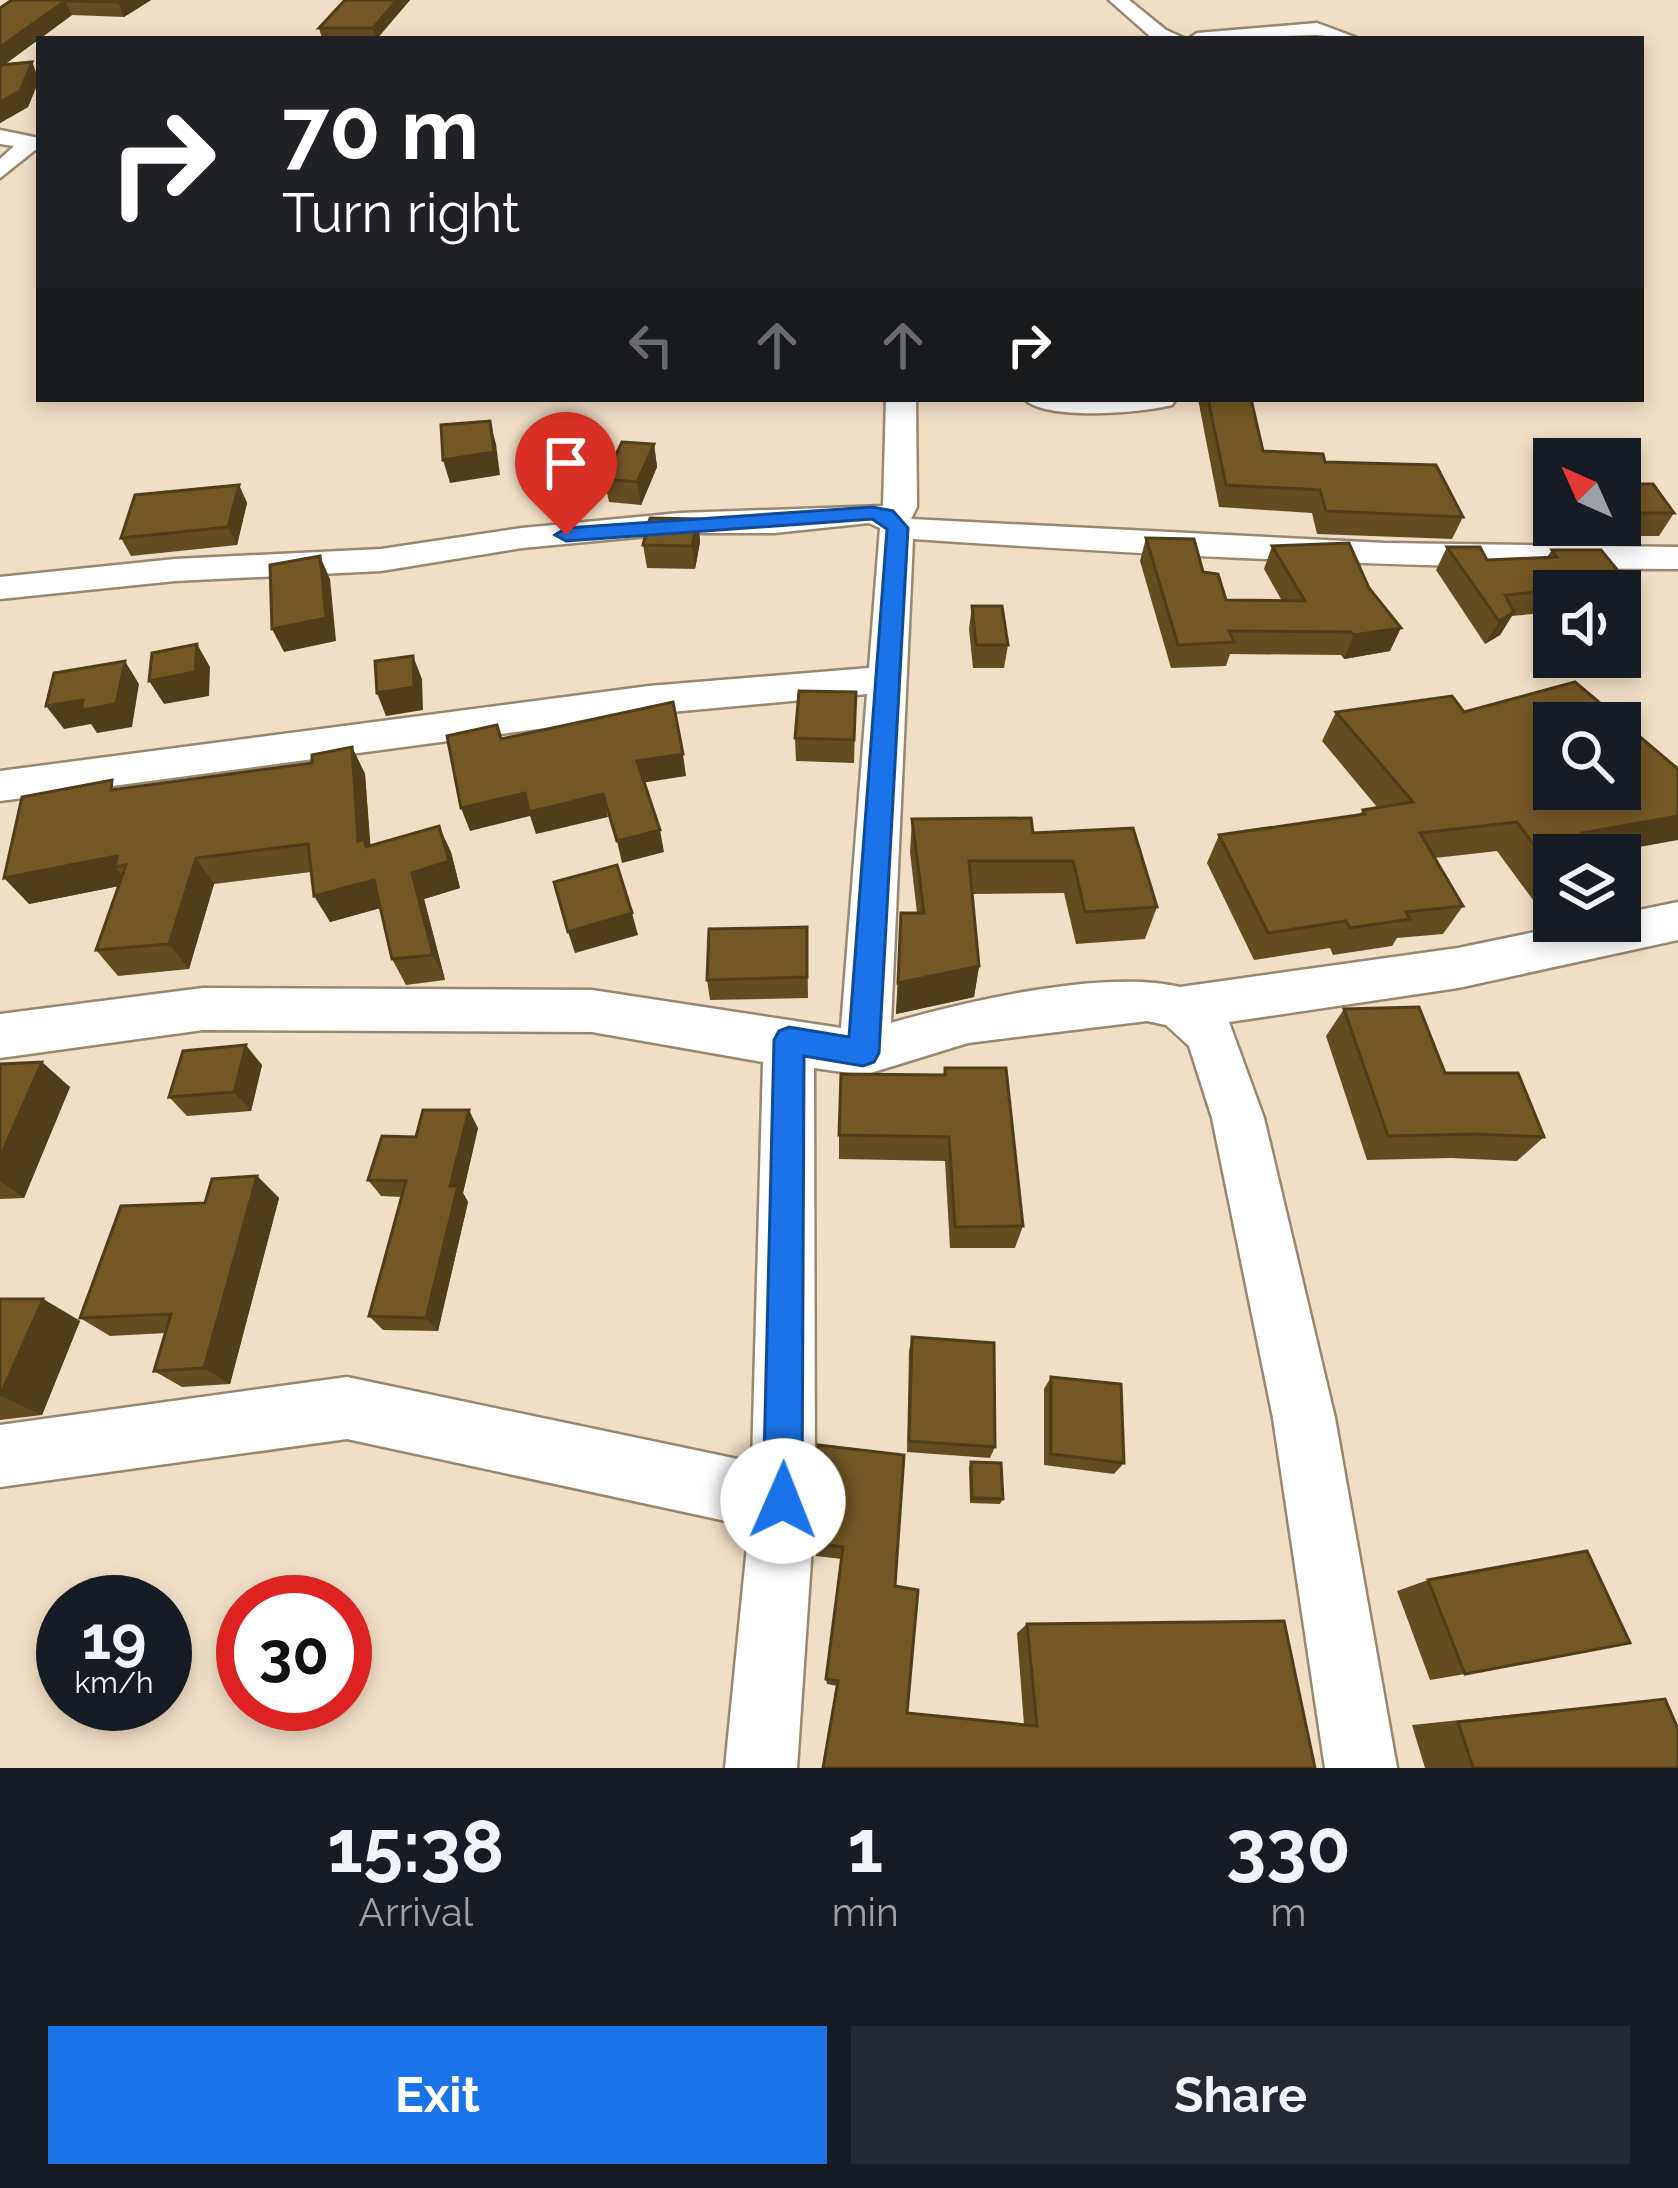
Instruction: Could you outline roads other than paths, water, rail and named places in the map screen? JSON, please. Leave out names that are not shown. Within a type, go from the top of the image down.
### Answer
[{"type":"street","points":[[1118,0],[1167,36]]},
{"type":"street","points":[[1230,36],[1317,28],[1342,36]]},
{"type":"street","points":[[0,137],[35,142]]},
{"type":"street","points":[[2,169],[35,142]]},
{"type":"street","points":[[863,1053],[895,525],[900,507],[901,402]]},
{"type":"street","points":[[1085,402],[1146,402]]},
{"type":"street","points":[[0,588],[176,570],[381,560],[522,538],[680,523],[774,523],[872,513],[895,525],[1144,544],[1578,559],[1678,558]]},
{"type":"street","points":[[0,786],[650,700],[889,679]]},
{"type":"street","points":[[0,1036],[203,1009],[592,1011],[863,1053],[968,1022],[1148,1000],[1180,1008],[1458,968],[1678,921]]},
{"type":"street","points":[[1180,1008],[1210,1034],[1238,1118],[1304,1418],[1361,1768]]},
{"type":"street","points":[[761,1768],[783,1501],[789,1040]]},
{"type":"street","points":[[0,1456],[346,1408],[783,1501]]}]
